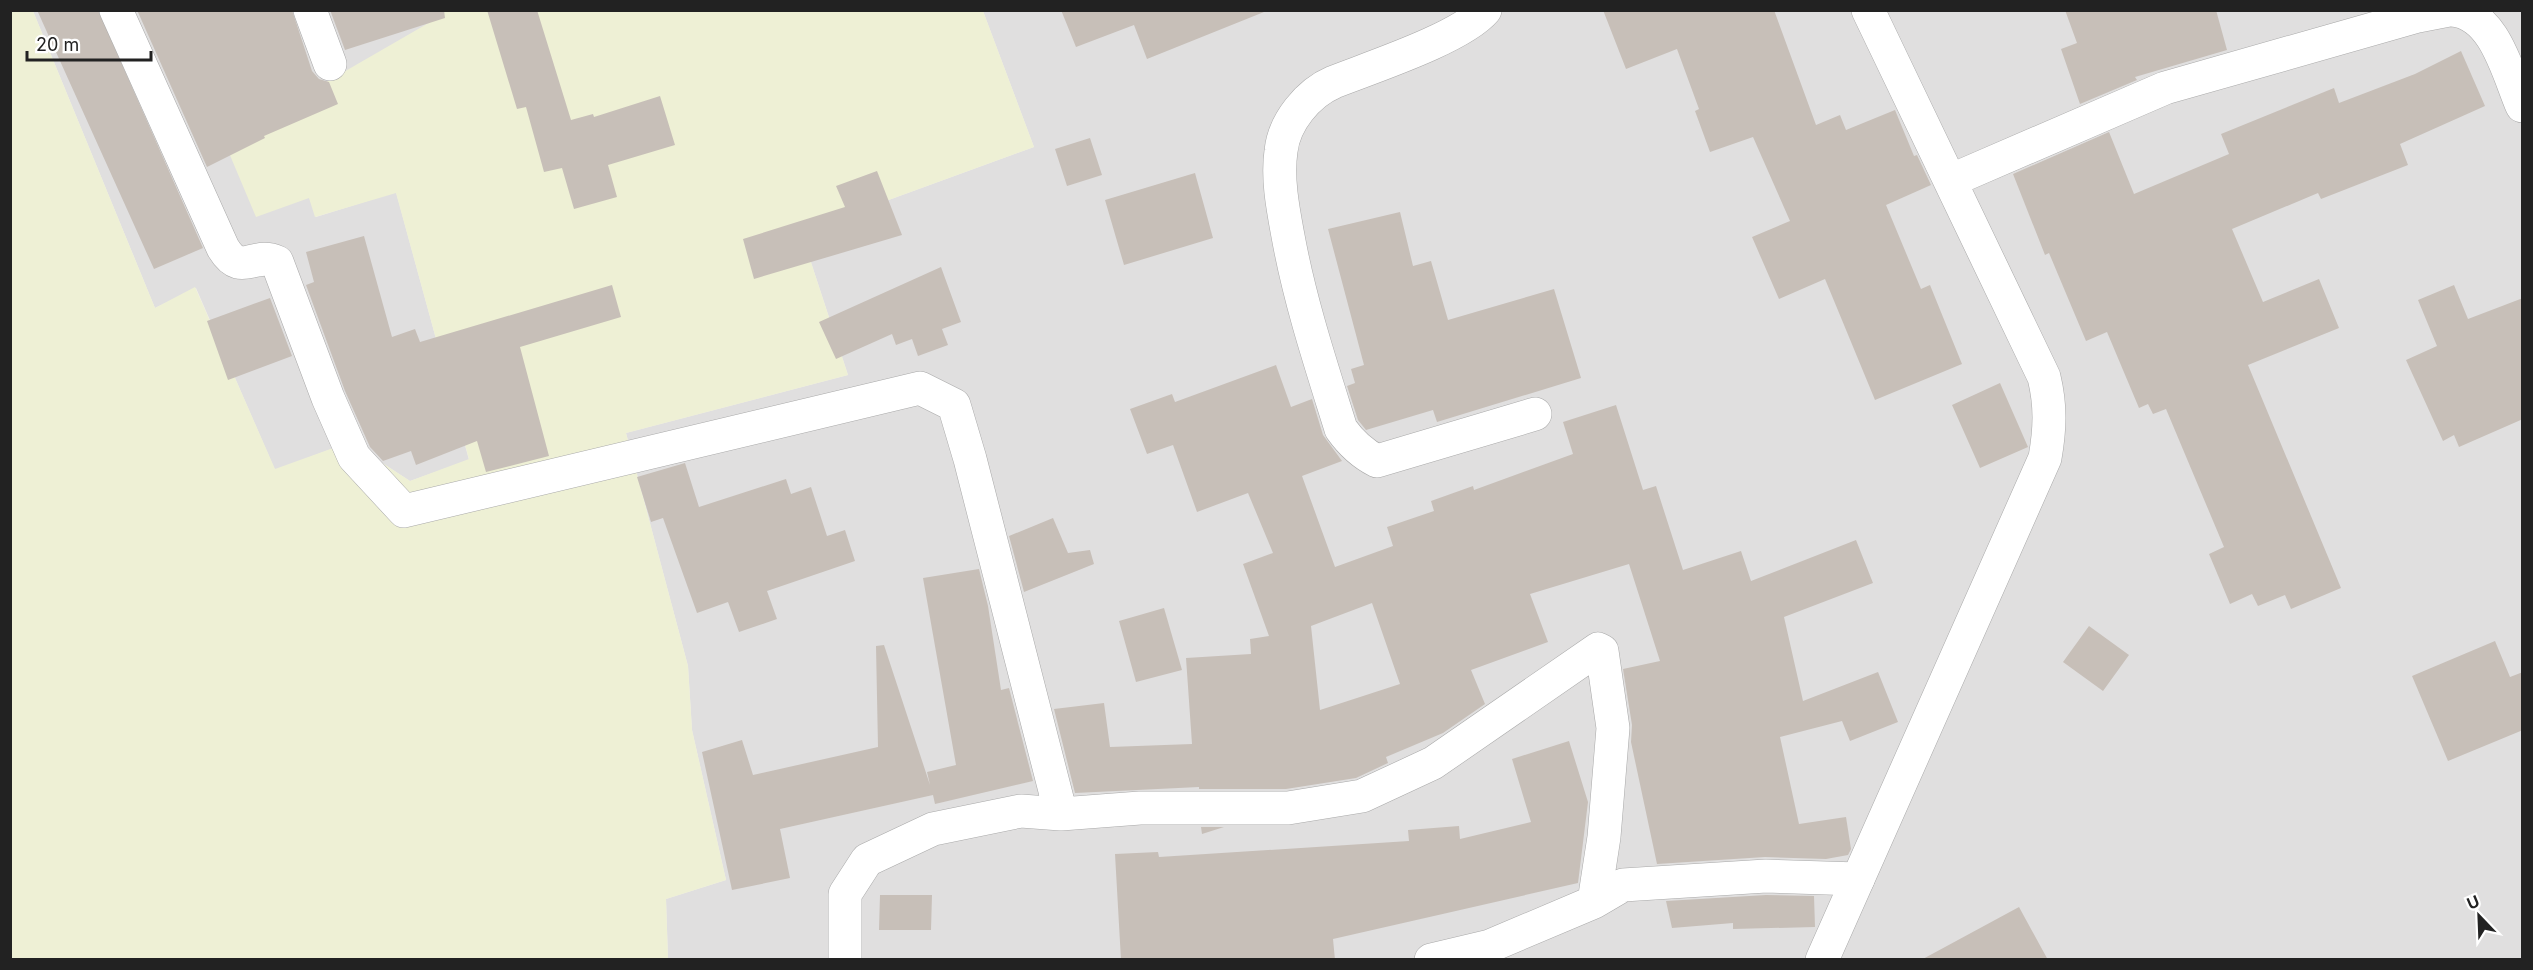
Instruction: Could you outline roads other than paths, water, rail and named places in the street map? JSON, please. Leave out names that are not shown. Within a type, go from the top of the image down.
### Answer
[{"type":"street","points":[[116,10],[228,257],[244,264],[268,258],[277,262],[328,398],[354,457],[404,511],[920,388],[954,405],[1061,814]]},
{"type":"street","points":[[310,10],[330,64]]},
{"type":"street","points":[[1485,10],[1462,29],[1324,86],[1305,103],[1284,136],[1281,151],[1281,201],[1299,295],[1341,429],[1351,444],[1365,456],[1377,461],[1535,414]]},
{"type":"street","points":[[1822,960],[2045,458],[2050,430],[2050,405],[2044,377],[1952,180],[1868,10]]},
{"type":"street","points":[[1952,180],[2165,88],[2418,16],[2451,10],[2466,11],[2487,28],[2523,106]]},
{"type":"street","points":[[845,960],[845,894],[867,860],[933,829],[1021,811],[1061,814],[1140,808],[1288,808],[1362,796],[1433,763],[1595,650],[1601,650],[1613,728],[1604,837],[1594,902]]},
{"type":"street","points":[[1431,960],[1490,946],[1594,902],[1623,885],[1766,876],[1858,879]]}]
